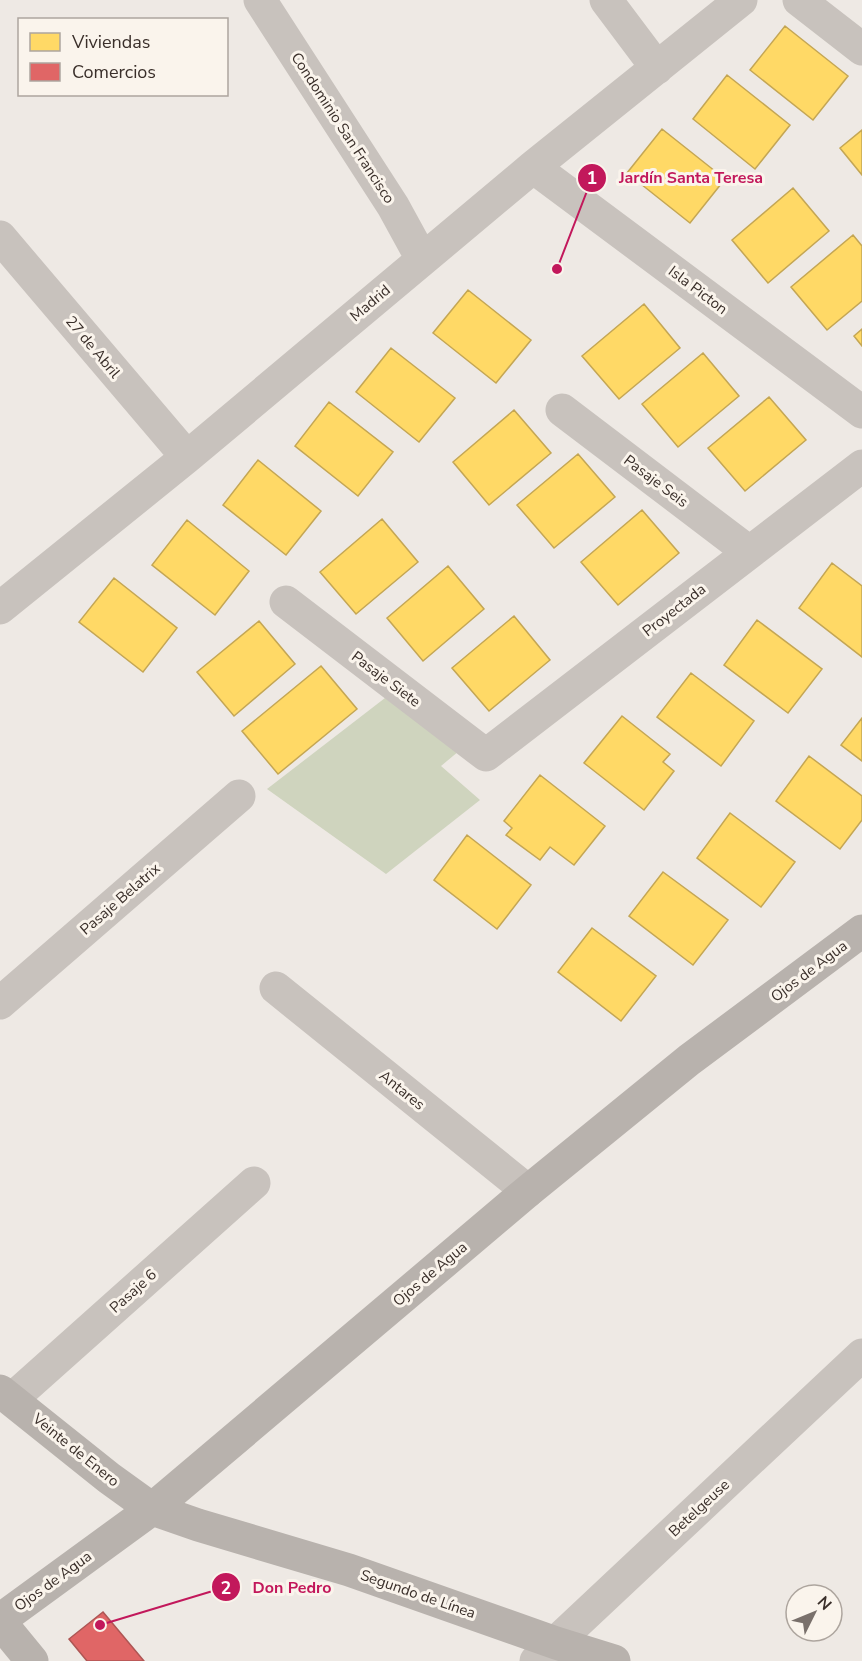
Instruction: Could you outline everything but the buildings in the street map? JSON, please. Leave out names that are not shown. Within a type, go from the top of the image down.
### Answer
[{"type":"street","name":"Condominio San Francisco","points":[[260,0],[393,206],[422,259]]},
{"type":"street","points":[[606,0],[657,68]]},
{"type":"street","name":"Madrid","points":[[0,608],[187,457],[533,167],[741,0]]},
{"type":"street","points":[[799,0],[862,49]]},
{"type":"street","name":"Isla Picton","points":[[533,167],[862,412]]},
{"type":"street","name":"27 de Abril","points":[[0,237],[187,457]]},
{"type":"street","name":"Pasaje Seis","points":[[562,410],[749,552]]},
{"type":"street","name":"Proyectada","points":[[486,755],[862,466]]},
{"type":"street","name":"Pasaje Siete","points":[[285,602],[486,755]]},
{"type":"street","name":"Pasaje Belatrix","points":[[0,1003],[239,796]]},
{"type":"street","name":"Ojos de Agua","points":[[0,1621],[152,1509],[528,1191],[689,1060],[862,931]]},
{"type":"street","name":"Antares","points":[[276,988],[528,1191]]},
{"type":"street","name":"Pasaje 6","points":[[6,1395],[254,1183]]},
{"type":"street","name":"Betelgeuse","points":[[546,1652],[862,1355]]},
{"type":"street","name":"Veinte de Enero","points":[[6,1395],[109,1478],[152,1509]]},
{"type":"street","name":"Segundo de Línea","points":[[152,1509],[349,1570],[546,1652],[614,1661]]},
{"type":"street","points":[[0,1621],[32,1661]]},
{"type":"green space","points":[[385,698],[459,751],[441,766],[480,800],[386,874],[267,789]]},
{"type":"place","name":"Jardín Santa Teresa","points":[[557,269]]},
{"type":"place","name":"Don Pedro","points":[[100,1625]]}]
